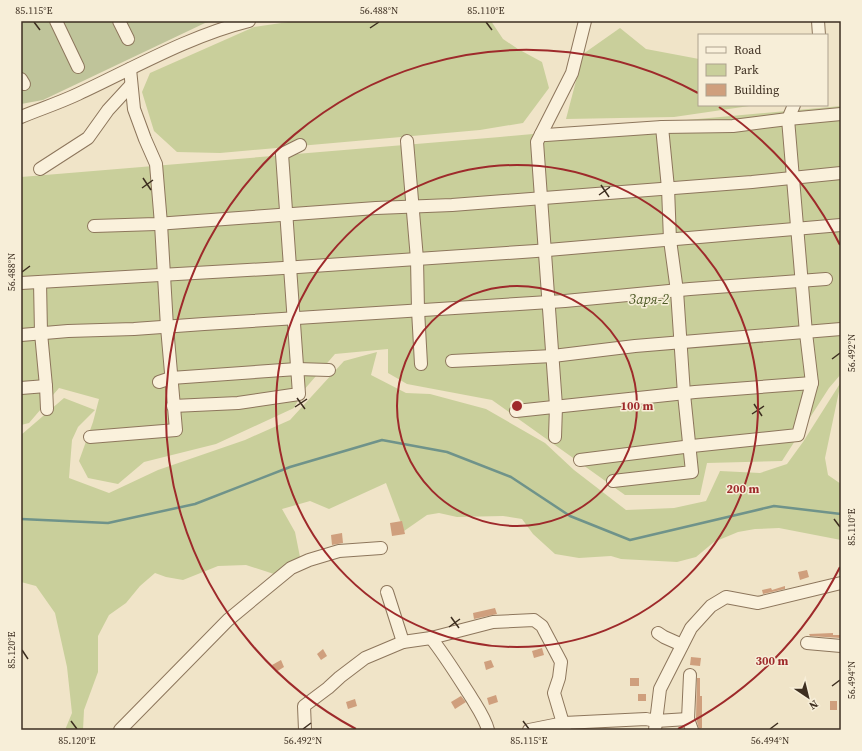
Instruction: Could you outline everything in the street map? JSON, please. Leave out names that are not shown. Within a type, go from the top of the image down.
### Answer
[{"type":"street","points":[[56,21],[78,67]]},
{"type":"street","points":[[119,21],[128,39]]},
{"type":"street","points":[[21,117],[75,95],[179,46],[225,27],[249,21]]},
{"type":"street","points":[[556,438],[553,356],[537,142],[572,73],[585,21]]},
{"type":"street","points":[[818,21],[819,34]]},
{"type":"street","points":[[90,437],[176,430],[167,327],[156,164],[144,140],[134,109],[130,70]]},
{"type":"street","points":[[40,169],[88,138],[108,110],[132,84]]},
{"type":"street","points":[[580,460],[690,446],[798,435],[812,383],[801,281],[788,119],[794,106]]},
{"type":"street","points":[[541,134],[546,135],[662,127],[733,126],[841,114]]},
{"type":"street","points":[[613,481],[692,472],[679,342],[677,291],[670,240],[668,188],[662,127]]},
{"type":"street","points":[[407,141],[417,259],[421,364]]},
{"type":"street","points":[[173,406],[238,403],[299,394],[282,154],[300,145]]},
{"type":"street","points":[[94,226],[161,224],[287,214],[452,205],[540,197],[752,182],[841,173]]},
{"type":"street","points":[[21,283],[417,259],[670,240],[841,225]]},
{"type":"street","points":[[21,335],[549,302],[826,279]]},
{"type":"street","points":[[40,282],[41,333],[47,409]]},
{"type":"street","points":[[452,361],[553,356],[679,342],[841,330]]},
{"type":"street","points":[[159,382],[171,378],[297,369],[329,370]]},
{"type":"street","points":[[516,411],[556,406],[812,383]]},
{"type":"street","points":[[21,388],[46,386]]},
{"type":"street","points":[[120,730],[228,620],[291,568],[309,560],[339,551],[381,548]]},
{"type":"street","points":[[655,726],[660,689],[691,628],[711,606],[726,597],[758,603],[841,583]]},
{"type":"street","points":[[387,592],[403,642]]},
{"type":"street","points":[[305,730],[304,706],[365,658],[403,642],[431,638],[493,622],[534,620],[542,626],[561,662],[559,678],[554,693],[564,727]]},
{"type":"street","points":[[658,632],[664,637],[682,645]]},
{"type":"street","points":[[431,638],[447,658],[478,708],[488,730]]},
{"type":"street","points":[[807,643],[841,646]]},
{"type":"street","points":[[529,730],[646,719],[655,726],[691,726],[690,675]]},
{"type":"green space","points":[[21,21],[214,21],[205,23],[43,100],[21,104]]},
{"type":"green space","points":[[295,21],[491,21],[503,39],[542,62],[549,88],[523,123],[480,130],[220,153],[177,152],[154,131],[142,92],[150,73],[254,27]]},
{"type":"green space","points":[[620,28],[646,49],[698,59],[698,106],[749,106],[674,117],[566,119],[583,54]]},
{"type":"green space","name":"Заря-2","points":[[841,106],[841,374],[829,388],[782,461],[707,463],[700,495],[625,495],[492,400],[407,384],[388,373],[388,349],[335,354],[303,391],[294,408],[216,444],[144,462],[118,484],[88,478],[79,461],[93,422],[99,399],[59,388],[29,423],[21,425],[21,177],[500,137]]},
{"type":"green space","points":[[377,352],[371,375],[406,393],[430,394],[486,409],[545,443],[574,470],[626,510],[674,508],[706,501],[720,471],[760,473],[787,464],[803,442],[841,382],[825,458],[828,475],[841,484],[841,540],[779,528],[755,529],[738,532],[714,542],[696,557],[677,562],[621,559],[611,556],[579,558],[555,554],[533,534],[522,519],[503,516],[457,517],[439,513],[427,515],[404,531],[386,483],[329,509],[310,501],[282,509],[295,532],[302,567],[277,575],[246,565],[218,566],[183,580],[166,577],[155,573],[140,586],[126,603],[109,615],[98,636],[98,672],[84,710],[83,730],[65,730],[72,713],[67,667],[55,613],[36,586],[21,582],[21,435],[64,398],[95,410],[78,427],[72,440],[69,478],[109,493],[158,470],[245,440],[290,420],[344,361]]},
{"type":"building","points":[[402,521],[405,534],[392,536],[390,523]]},
{"type":"building","points":[[342,533],[343,543],[332,545],[331,535]]},
{"type":"building","points":[[807,570],[809,577],[800,580],[798,572]]},
{"type":"building","points":[[785,586],[785,589],[763,594],[762,590],[771,588],[772,590]]},
{"type":"building","points":[[495,608],[497,614],[474,619],[473,613]]},
{"type":"building","points":[[833,633],[833,635],[841,635],[841,638],[810,636],[809,634]]},
{"type":"building","points":[[542,648],[544,655],[534,658],[532,651]]},
{"type":"building","points":[[323,649],[327,656],[321,660],[317,654]]},
{"type":"building","points":[[691,657],[701,658],[700,666],[690,665]]},
{"type":"building","points":[[281,660],[284,667],[276,672],[272,665]]},
{"type":"building","points":[[491,660],[494,667],[486,670],[484,662]]},
{"type":"building","points":[[630,678],[639,678],[639,686],[630,686]]},
{"type":"building","points":[[697,678],[700,678],[700,696],[702,696],[702,728],[699,729],[696,718]]},
{"type":"building","points":[[638,694],[646,694],[646,701],[638,701]]},
{"type":"building","points":[[496,695],[498,702],[489,705],[487,698]]},
{"type":"building","points":[[461,696],[466,702],[455,709],[451,702]]},
{"type":"building","points":[[355,699],[357,706],[348,709],[346,702]]},
{"type":"building","points":[[830,701],[837,701],[837,710],[830,710]]},
{"type":"waterway","points":[[21,519],[108,523],[195,504],[290,467],[382,440],[447,452],[511,477],[570,516],[630,540],[774,506],[841,514]]}]
